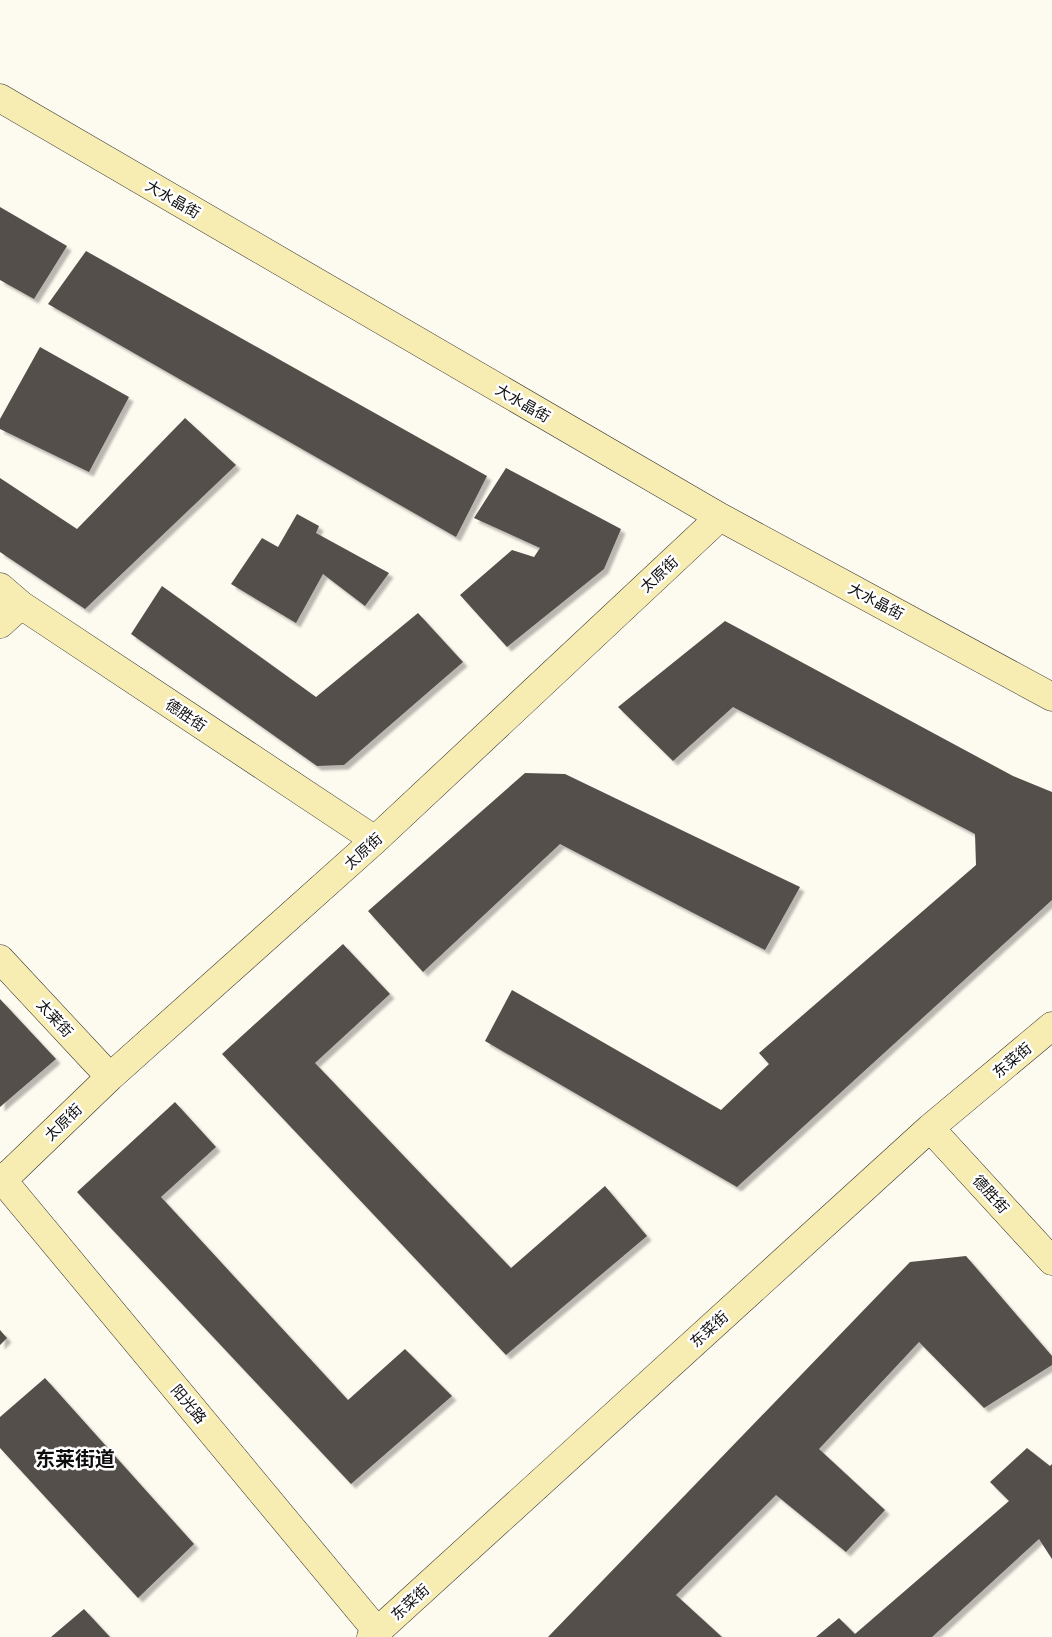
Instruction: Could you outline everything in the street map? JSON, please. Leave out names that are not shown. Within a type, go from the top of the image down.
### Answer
[{"type":"street","name":"大水晶街","points":[[0,98],[720,517],[1052,697]]},
{"type":"street","name":"太原街","points":[[1,1178],[110,1077],[375,840],[720,517]]},
{"type":"street","name":"德胜街","points":[[0,587],[21,605],[375,840]]},
{"type":"street","points":[[0,624],[21,605]]},
{"type":"street","name":"太莱街","points":[[0,959],[110,1077]]},
{"type":"street","name":"东菜街","points":[[374,1634],[930,1128],[1052,1026]]},
{"type":"street","name":"德胜街","points":[[930,1128],[1052,1261]]},
{"type":"street","name":"阳光路","points":[[1,1178],[374,1634]]},
{"type":"building","points":[[0,207],[67,246],[34,299],[0,280]]},
{"type":"building","points":[[86,251],[487,476],[456,537],[48,304]]},
{"type":"building","points":[[40,347],[129,397],[89,472],[0,429],[0,419]]},
{"type":"building","points":[[185,418],[236,465],[85,609],[0,552],[0,478],[77,529]]},
{"type":"building","points":[[506,468],[621,529],[604,569],[507,647],[460,595],[512,550],[534,557],[540,548],[474,518]]},
{"type":"building","points":[[297,514],[319,526],[316,533],[389,573],[365,606],[323,574],[296,623],[231,584],[262,538],[278,547]]},
{"type":"building","points":[[162,586],[316,697],[418,613],[463,662],[344,765],[317,766],[131,634]]},
{"type":"building","points":[[725,621],[1013,776],[1052,792],[1052,900],[737,1187],[485,1041],[512,990],[721,1110],[769,1064],[759,1053],[976,865],[975,834],[733,707],[673,761],[618,707]]},
{"type":"building","points":[[525,773],[565,774],[800,887],[765,950],[560,844],[423,972],[368,911]]},
{"type":"building","points":[[343,944],[390,994],[315,1063],[511,1268],[605,1186],[647,1236],[506,1355],[222,1054]]},
{"type":"building","points":[[0,999],[56,1059],[0,1107]]},
{"type":"building","points":[[175,1102],[216,1147],[161,1197],[348,1400],[405,1349],[452,1396],[351,1484],[77,1192]]},
{"type":"building","points":[[966,1256],[1052,1356],[1052,1365],[984,1408],[919,1342],[819,1449],[885,1510],[846,1552],[776,1495],[676,1595],[722,1637],[548,1637],[910,1262]]},
{"type":"building","points":[[0,1330],[7,1338],[0,1345]]},
{"type":"building","points":[[45,1378],[194,1544],[138,1598],[0,1448],[0,1417]]},
{"type":"building","points":[[1027,1448],[1050,1466],[1052,1464],[1052,1559],[1039,1539],[932,1637],[816,1637],[839,1618],[855,1634],[1009,1501],[990,1482]]},
{"type":"building","points":[[84,1609],[110,1637],[51,1637]]},
{"type":"district","name":"东莱街道","points":[[75,1458]]}]
